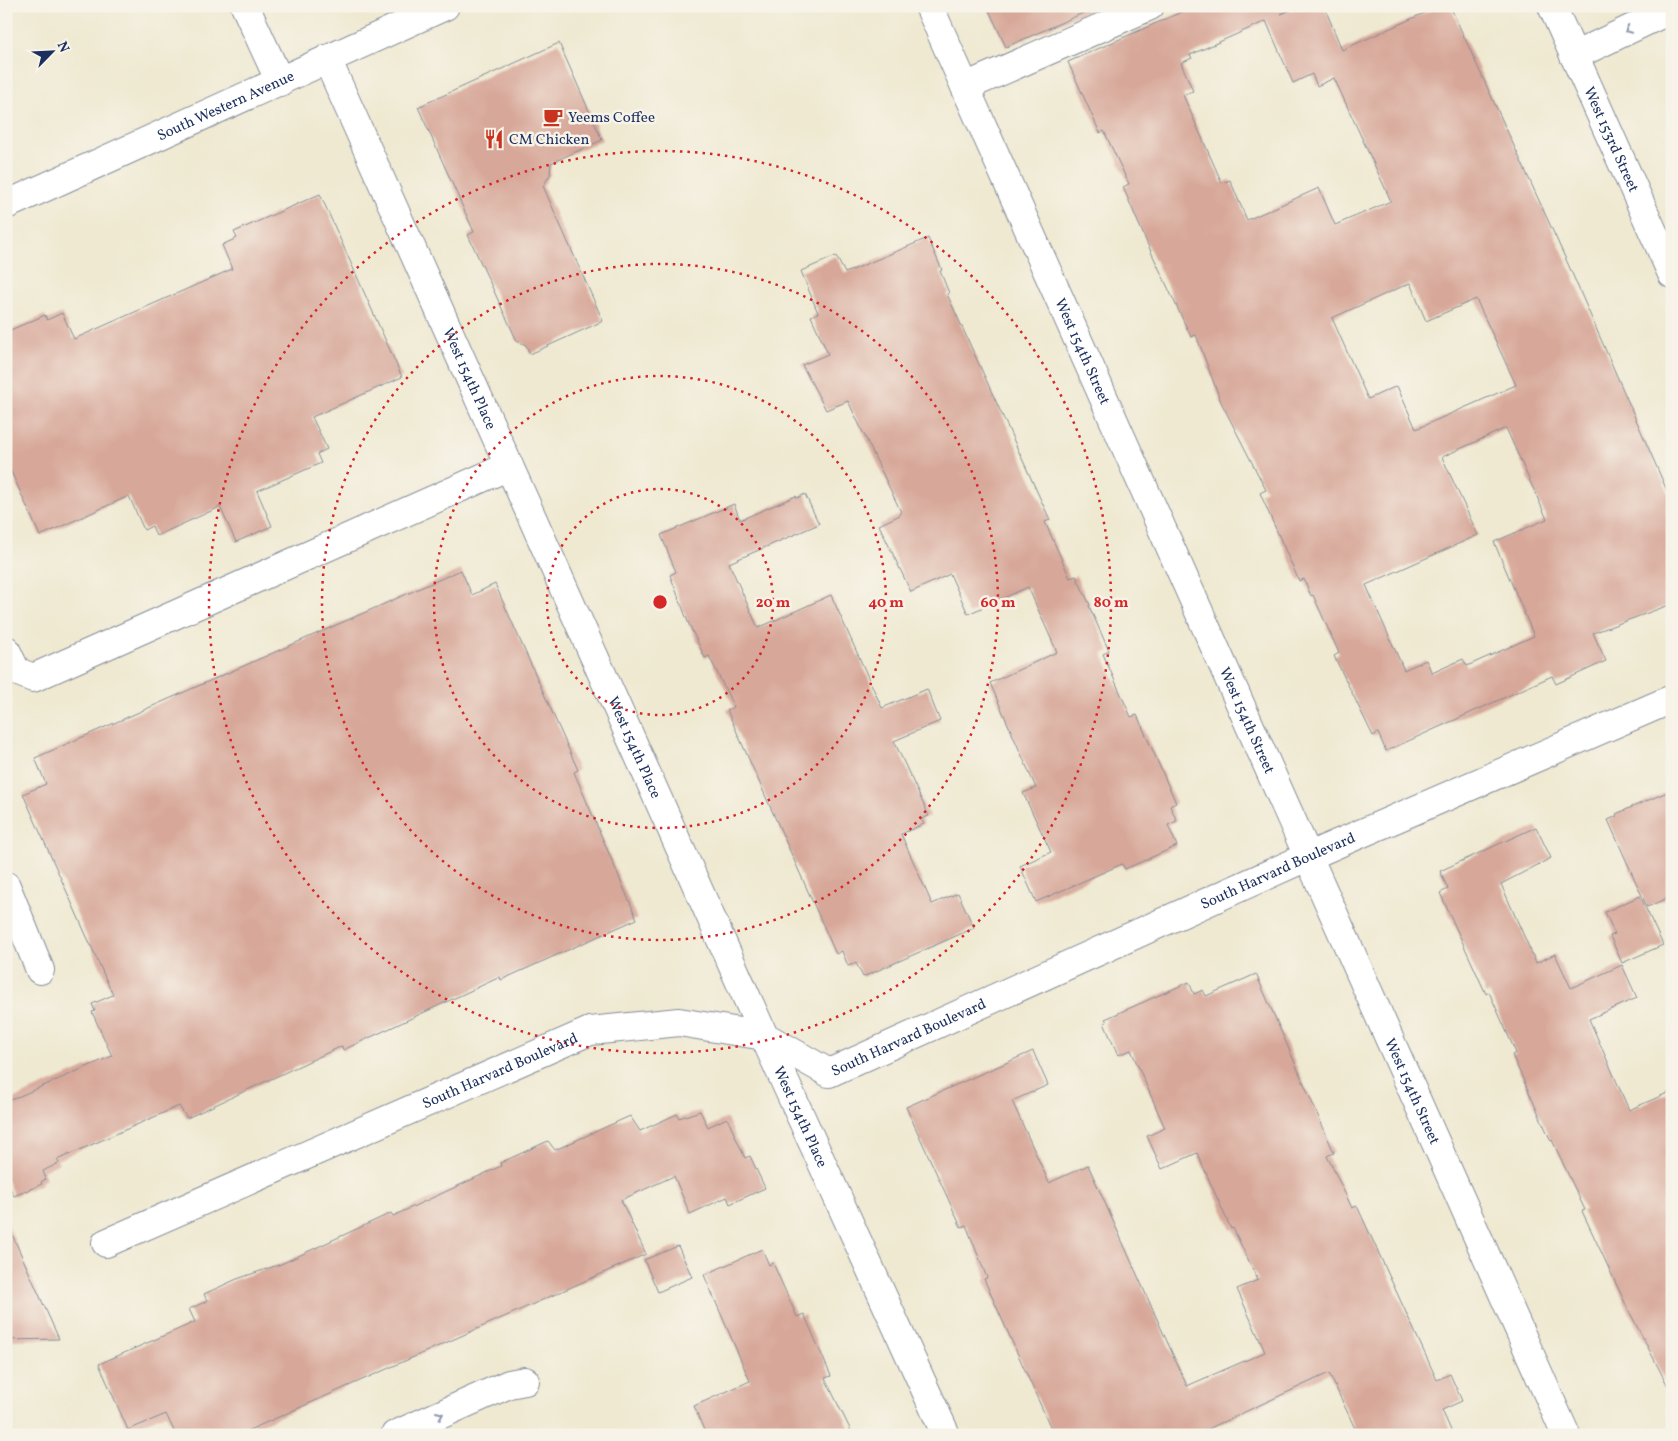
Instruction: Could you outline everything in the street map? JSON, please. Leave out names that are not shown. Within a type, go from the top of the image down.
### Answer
[{"type":"street","points":[[245,6],[280,82]]},
{"type":"street","name":"South Western Avenue","points":[[6,205],[445,6]]},
{"type":"street","name":"West 154th Street","points":[[929,6],[1566,1435]]},
{"type":"street","points":[[965,87],[1150,6]]},
{"type":"street","name":"West 153rd Street","points":[[1552,6],[1672,274]]},
{"type":"street","points":[[1574,56],[1672,10]]},
{"type":"street","name":"West 154th Place","points":[[327,59],[764,1036],[946,1435]]},
{"type":"street","points":[[6,650],[16,671],[33,678],[509,466]]},
{"type":"street","name":"South Harvard Boulevard","points":[[106,1243],[590,1031],[680,1022],[764,1036],[829,1072],[1309,856],[1672,699]]},
{"type":"street","points":[[6,886],[40,970]]},
{"type":"street","points":[[395,1435],[509,1384],[525,1382]]},
{"type":"building","points":[[987,6],[1099,6],[1006,47]]},
{"type":"building","points":[[1195,6],[1298,6],[1281,14],[1301,6],[1324,6],[1342,50],[1440,6],[1450,6],[1568,264],[1672,502],[1672,604],[1593,633],[1606,661],[1556,684],[1552,676],[1386,751],[1378,733],[1373,736],[1334,656],[1339,653],[1313,595],[1311,596],[1304,579],[1299,581],[1260,493],[1266,490],[1221,402],[1196,335],[1191,337],[1147,243],[1123,187],[1129,184],[1104,131],[1100,133],[1068,62]],"holes":[[[1266,21],[1293,83],[1312,74],[1317,86],[1334,78],[1391,201],[1335,225],[1319,188],[1247,220],[1230,180],[1222,183],[1183,95],[1193,91],[1181,63],[1192,58],[1190,55]],[[1410,283],[1426,321],[1476,299],[1516,385],[1416,429],[1397,386],[1368,399],[1332,318]],[[1506,428],[1547,519],[1494,542],[1534,636],[1467,666],[1463,659],[1432,673],[1426,660],[1404,670],[1366,585],[1478,535],[1442,457]]]},
{"type":"building","points":[[559,43],[602,140],[551,163],[550,175],[543,186],[603,321],[530,354],[526,345],[517,341],[468,235],[474,232],[418,107]]},
{"type":"building","points":[[320,194],[402,377],[312,417],[327,449],[317,454],[321,463],[257,491],[272,526],[236,542],[220,507],[156,536],[152,526],[144,530],[129,496],[40,536],[6,460],[6,332],[45,315],[47,320],[62,313],[74,339],[232,269],[222,245],[237,238],[234,232]]},
{"type":"building","points":[[928,238],[942,270],[940,271],[949,293],[947,294],[1050,520],[1045,522],[1070,578],[1076,576],[1090,605],[1109,651],[1103,654],[1131,717],[1137,715],[1176,803],[1170,806],[1177,821],[1168,825],[1177,846],[1125,869],[1122,864],[1036,902],[1020,866],[1051,852],[1023,793],[1036,788],[990,683],[1057,652],[1028,587],[968,614],[950,574],[911,592],[879,525],[900,515],[901,512],[848,401],[826,410],[802,365],[828,354],[811,316],[818,313],[801,271],[836,256],[845,273]]},
{"type":"building","points":[[805,494],[819,524],[729,563],[758,628],[831,595],[882,708],[927,689],[940,721],[894,741],[929,816],[921,819],[924,824],[901,834],[932,904],[958,893],[974,928],[863,977],[856,963],[848,966],[842,951],[836,954],[727,710],[734,707],[709,656],[705,658],[688,622],[670,575],[676,572],[661,535],[734,504],[740,520]]},
{"type":"building","points":[[461,570],[472,595],[495,584],[578,770],[574,772],[637,919],[501,980],[500,977],[343,1050],[342,1046],[187,1118],[179,1106],[57,1160],[59,1163],[43,1171],[46,1179],[41,1182],[42,1184],[14,1196],[6,1179],[6,1102],[112,1056],[92,1012],[95,1011],[92,1004],[113,995],[23,794],[46,784],[35,758]]},
{"type":"building","points":[[1672,790],[1672,896],[1647,907],[1608,820],[1617,816],[1616,814]]},
{"type":"building","points":[[1536,827],[1551,858],[1501,884],[1536,963],[1555,954],[1571,988],[1622,965],[1637,998],[1589,1019],[1629,1110],[1672,1091],[1672,1394],[1627,1307],[1582,1211],[1585,1210],[1512,1055],[1516,1053],[1489,992],[1486,994],[1440,893],[1448,889],[1440,871]]},
{"type":"building","points":[[1640,896],[1663,945],[1622,963],[1610,936],[1615,934],[1605,912]]},
{"type":"building","points":[[1256,974],[1334,1153],[1327,1156],[1352,1208],[1357,1206],[1437,1380],[1450,1374],[1462,1401],[1442,1410],[1453,1435],[1358,1435],[1329,1373],[1195,1435],[1054,1435],[984,1279],[987,1278],[966,1225],[961,1227],[906,1107],[1033,1051],[1048,1085],[1012,1101],[1049,1183],[1088,1165],[1187,1386],[1265,1352],[1237,1289],[1258,1280],[1233,1228],[1231,1229],[1197,1153],[1162,1169],[1147,1136],[1165,1128],[1131,1050],[1118,1055],[1104,1023],[1107,1022],[1105,1019],[1189,982],[1194,994],[1203,990],[1206,996]]},
{"type":"building","points":[[700,1111],[708,1127],[727,1118],[745,1158],[750,1156],[765,1188],[730,1204],[727,1197],[690,1214],[674,1176],[621,1200],[646,1254],[238,1435],[176,1435],[166,1414],[128,1430],[99,1364],[195,1322],[189,1309],[207,1301],[204,1294],[237,1279],[281,1264],[391,1213],[393,1216],[501,1166],[500,1163],[548,1141],[555,1150],[630,1116],[640,1131],[677,1114],[679,1118]]},
{"type":"building","points":[[6,1221],[59,1339],[6,1340]]},
{"type":"building","points":[[678,1246],[692,1277],[658,1292],[644,1260]]},
{"type":"building","points":[[762,1249],[769,1265],[773,1263],[797,1317],[804,1314],[831,1376],[825,1378],[853,1435],[706,1435],[694,1406],[750,1381],[704,1275]]},
{"type":"place","name":"Yeems Coffee","points":[[553,117]]},
{"type":"place","name":"CM Chicken","points":[[494,139]]}]
